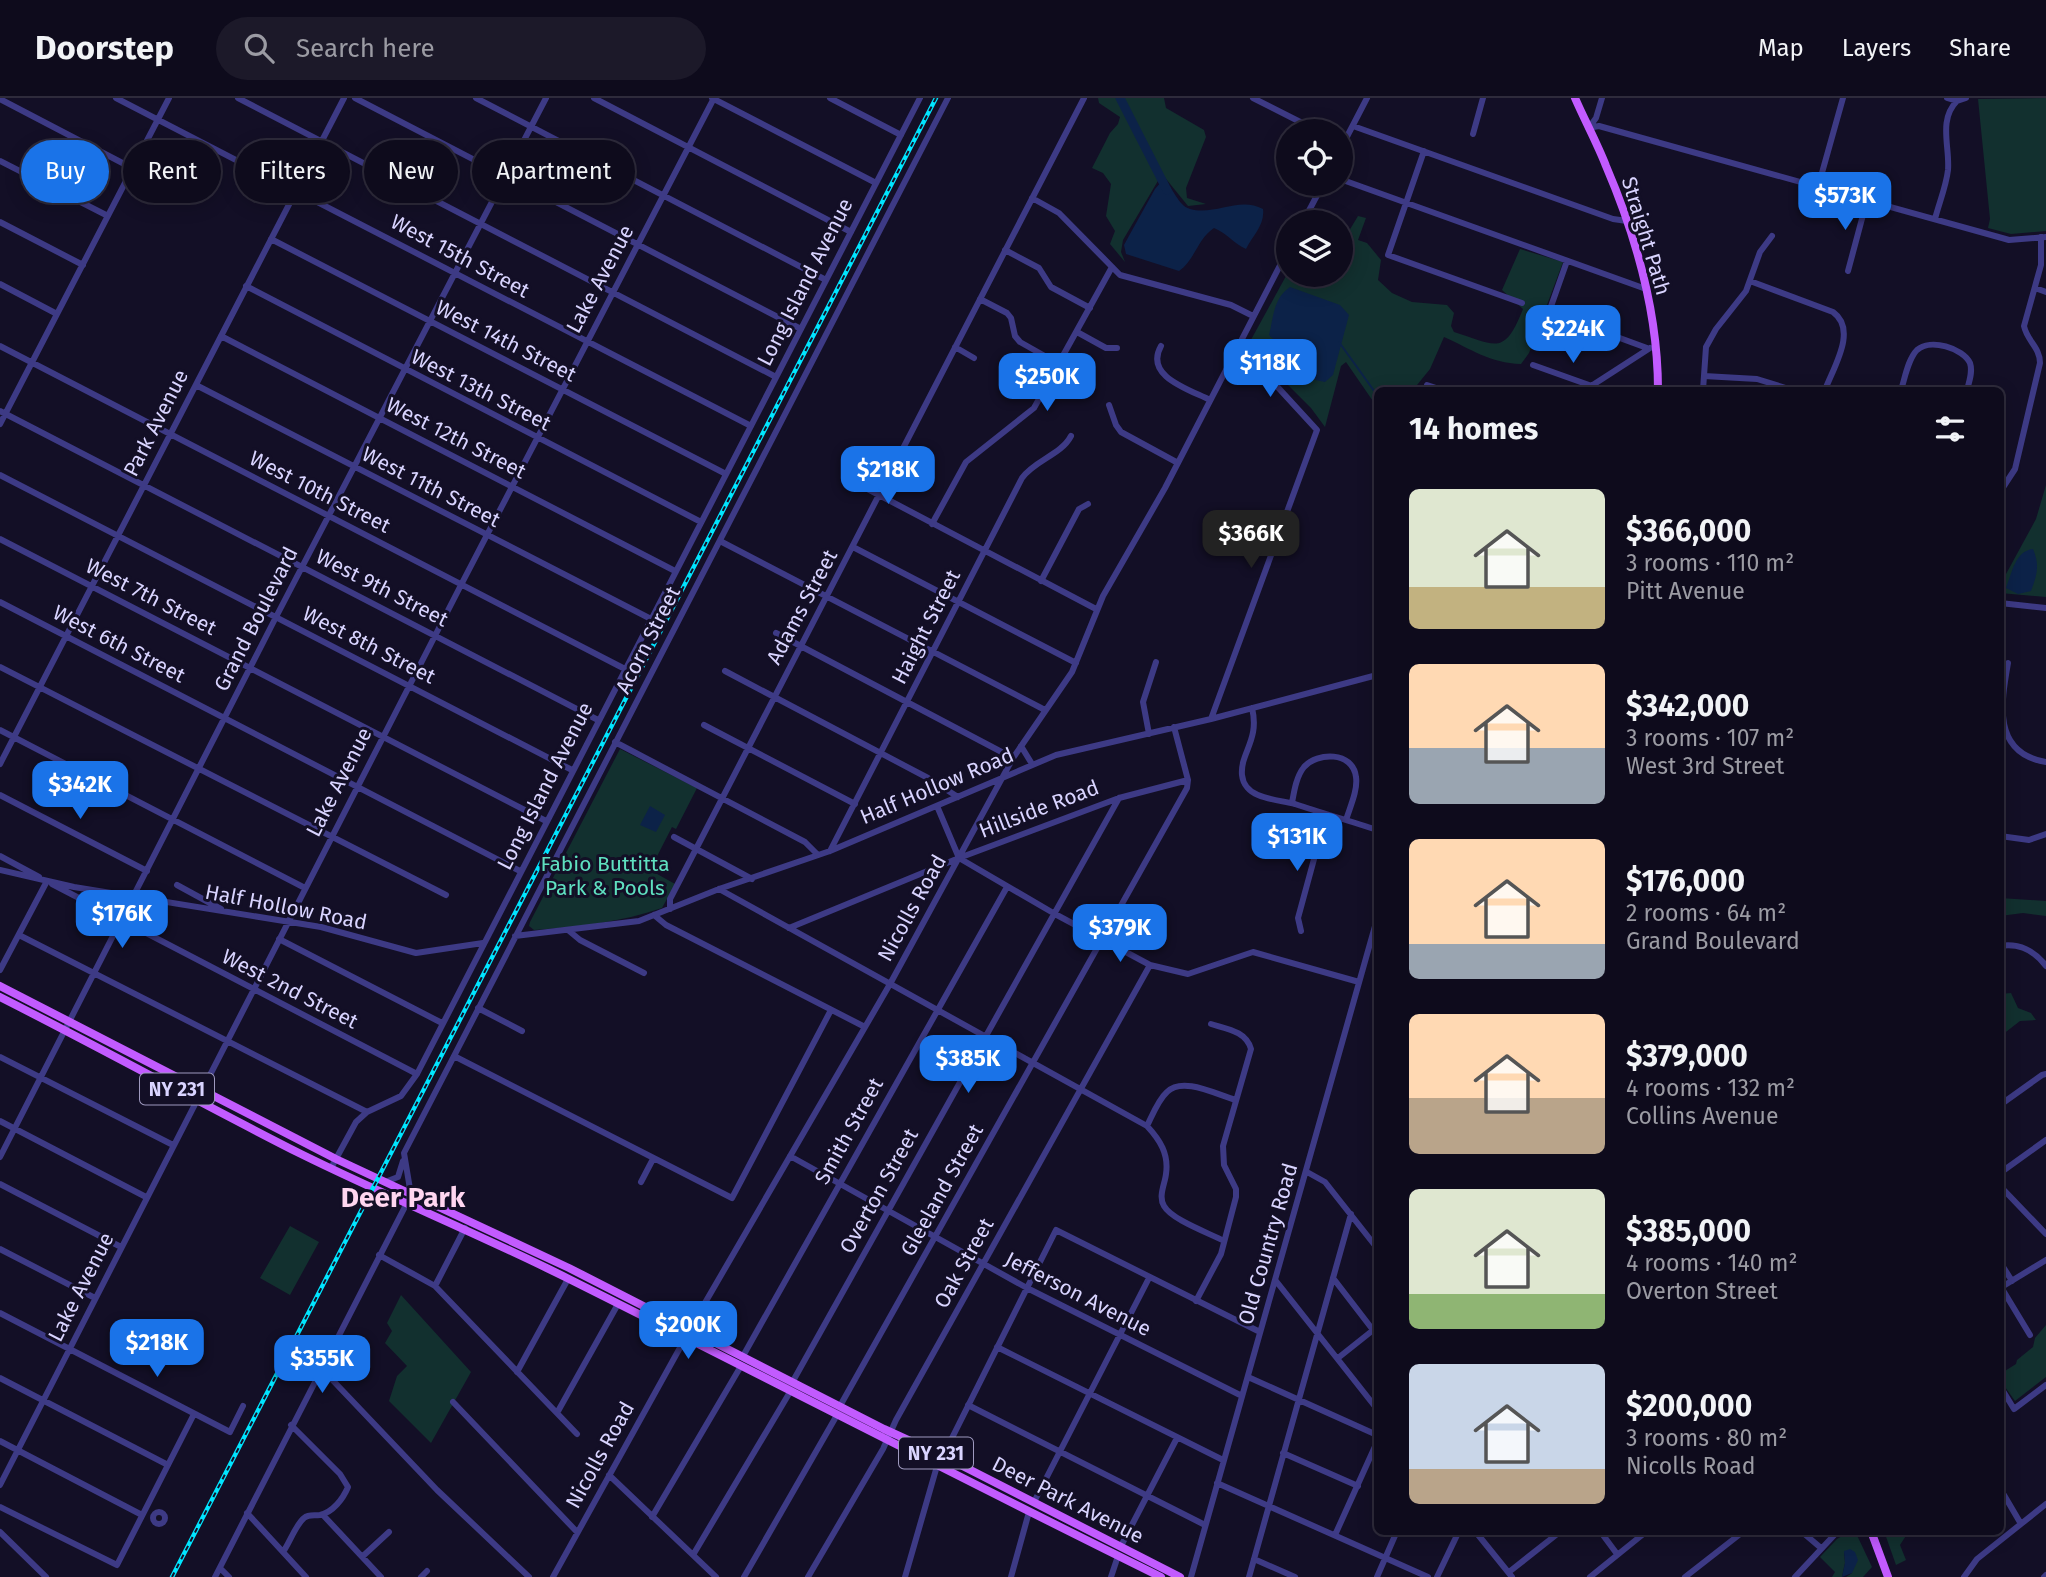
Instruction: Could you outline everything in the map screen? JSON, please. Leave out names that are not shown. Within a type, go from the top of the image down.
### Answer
[{"type":"main road","name":"Straight Path","points":[[1574,98],[1606,166],[1627,221],[1646,289],[1658,387]]},
{"type":"main road","name":"Deer Park Avenue","points":[[0,986],[197,1100],[331,1168],[536,1252],[793,1381],[937,1466],[1151,1575],[1161,1577]]},
{"type":"main road","name":"Deer Park Avenue","points":[[0,997],[68,1026],[385,1182],[409,1199],[790,1392],[839,1410]]},
{"type":"main road","points":[[516,1253],[536,1252]]},
{"type":"main road","name":"Deer Park Avenue","points":[[888,1437],[943,1456],[1180,1577]]},
{"type":"main road","points":[[1872,1535],[1888,1577]]},
{"type":"street","name":"West 15th Street","points":[[116,98],[235,160]]},
{"type":"street","points":[[147,140],[169,98]]},
{"type":"street","points":[[238,98],[318,140]]},
{"type":"street","name":"Park Avenue","points":[[323,140],[344,98]]},
{"type":"street","points":[[355,98],[472,159]]},
{"type":"street","points":[[475,98],[826,280]]},
{"type":"street","name":"Grand Boulevard","points":[[524,140],[546,98]]},
{"type":"street","points":[[594,98],[851,232]]},
{"type":"street","points":[[713,98],[876,183]]},
{"type":"street","name":"Lake Avenue","points":[[0,1485],[286,923],[713,98]]},
{"type":"street","points":[[830,98],[901,135]]},
{"type":"street","name":"Long Island Avenue","points":[[331,1168],[356,1122],[367,1112],[401,1096],[417,1074],[920,98]]},
{"type":"street","name":"Acorn Street","points":[[385,1182],[394,1180],[399,1174],[404,1153],[948,98]]},
{"type":"street","name":"Adams Street","points":[[670,909],[670,900],[722,798],[1084,98]]},
{"type":"street","points":[[1253,98],[1294,119]]},
{"type":"street","points":[[1367,98],[1353,126],[1613,219],[1627,221]]},
{"type":"street","points":[[1472,134],[1483,98]]},
{"type":"street","points":[[1588,128],[1596,118],[1602,98]]},
{"type":"street","points":[[1818,187],[1843,98]]},
{"type":"street","points":[[1947,98],[1957,101]]},
{"type":"street","points":[[1935,219],[1947,174],[1946,122],[1950,108],[1957,101],[1966,98]]},
{"type":"street","points":[[0,99],[123,163]]},
{"type":"street","points":[[1588,128],[1599,127],[2010,240],[2043,237],[2041,265],[2024,326],[2026,334],[2038,348],[2040,363],[2015,469],[2004,486]]},
{"type":"street","points":[[1424,151],[1388,255],[1522,303]]},
{"type":"street","points":[[350,157],[776,377]]},
{"type":"street","points":[[0,161],[108,216]]},
{"type":"street","points":[[1353,184],[1646,289]]},
{"type":"street","points":[[0,424],[3,412],[32,363],[123,186]]},
{"type":"street","points":[[1032,198],[1059,213],[1120,275],[1231,305],[1253,316]]},
{"type":"street","points":[[1849,271],[1867,200]]},
{"type":"street","name":"Park Avenue","points":[[0,764],[290,203]]},
{"type":"street","name":"West 15th Street","points":[[319,203],[751,426]]},
{"type":"street","name":"Grand Boulevard","points":[[0,1157],[491,203]]},
{"type":"street","points":[[558,203],[801,329]]},
{"type":"street","points":[[0,222],[83,265]]},
{"type":"street","points":[[1703,387],[1704,357],[1710,338],[1741,298],[1750,282],[1760,252],[1772,236]]},
{"type":"street","name":"West 14th Street","points":[[271,239],[726,474]]},
{"type":"street","points":[[1005,250],[1039,268],[1051,287],[1090,308]]},
{"type":"street","points":[[1567,261],[1549,312],[1652,348]]},
{"type":"street","points":[[932,524],[961,468],[1034,408],[1112,267]]},
{"type":"street","name":"Nicolls Road","points":[[553,1577],[690,1330],[890,984],[1013,758],[1076,663],[1096,609],[1178,463],[1276,273]]},
{"type":"street","points":[[1750,282],[1839,316],[1845,330],[1844,338],[1826,387]]},
{"type":"street","points":[[0,284],[58,314]]},
{"type":"street","name":"West 13th Street","points":[[246,286],[701,522]]},
{"type":"street","points":[[2035,288],[2046,292]]},
{"type":"street","points":[[980,299],[1007,313],[1011,318],[1015,336],[1020,342],[1059,364]]},
{"type":"street","points":[[1077,332],[1106,348],[1117,348]]},
{"type":"street","name":"West 12th Street","points":[[221,336],[675,571]]},
{"type":"street","points":[[1902,387],[1918,349],[1924,345],[1938,344],[1964,355],[1971,373],[1968,387]]},
{"type":"street","name":"West 10th Street","points":[[0,346],[625,669]]},
{"type":"street","points":[[1161,346],[1156,355],[1156,365],[1161,372],[1173,382],[1210,400]]},
{"type":"street","points":[[955,347],[974,358]]},
{"type":"street","points":[[1590,387],[1652,348]]},
{"type":"street","points":[[1211,719],[1317,430],[1261,369],[1233,354]]},
{"type":"street","points":[[1533,365],[1586,387]]},
{"type":"street","points":[[1704,376],[1757,379],[1782,387]]},
{"type":"street","points":[[1427,384],[1434,387]]},
{"type":"street","name":"West 11th Street","points":[[196,385],[651,619]]},
{"type":"street","points":[[1109,405],[1121,432],[1178,463]]},
{"type":"street","name":"West 9th Street","points":[[3,412],[598,720]]},
{"type":"street","name":"Haight Street","points":[[830,850],[1028,471],[1062,447],[1070,436]]},
{"type":"street","name":"West 8th Street","points":[[0,475],[572,770]]},
{"type":"street","points":[[858,484],[1096,609]]},
{"type":"street","points":[[1041,581],[1079,509],[1088,504]]},
{"type":"street","name":"West 7th Street","points":[[0,538],[546,821]]},
{"type":"street","points":[[720,541],[1045,710]]},
{"type":"street","points":[[853,547],[1076,663]]},
{"type":"street","name":"West 6th Street","points":[[0,602],[520,871]]},
{"type":"street","points":[[2004,603],[2046,608]]},
{"type":"street","points":[[776,633],[1013,758]]},
{"type":"street","points":[[1150,734],[1143,702],[1156,662]]},
{"type":"street","points":[[2004,685],[2008,663]]},
{"type":"street","points":[[0,667],[446,895]]},
{"type":"street","points":[[725,671],[946,788],[958,797]]},
{"type":"street","name":"Half Hollow Road","points":[[515,936],[639,921],[719,889],[818,855],[1056,755],[1211,719],[1374,676]]},
{"type":"street","points":[[1252,708],[1256,721],[1241,772],[1248,790],[1374,830]]},
{"type":"street","points":[[704,724],[855,804]]},
{"type":"street","points":[[2004,726],[2011,741],[2021,751],[2032,760],[2046,762]]},
{"type":"street","points":[[1174,727],[1188,780]]},
{"type":"street","points":[[0,730],[304,888]]},
{"type":"street","points":[[615,742],[805,842],[818,855]]},
{"type":"street","points":[[1021,746],[1032,764]]},
{"type":"street","points":[[1292,803],[1303,768],[1310,762],[1340,756],[1354,769],[1357,780],[1346,820]]},
{"type":"street","name":"Hillside Road","points":[[789,928],[959,858],[1119,798],[1188,780]]},
{"type":"street","name":"Gleeland Street","points":[[744,1577],[1187,788],[1188,780]]},
{"type":"street","points":[[0,795],[147,871]]},
{"type":"street","name":"Overton Street","points":[[793,1381],[1119,798]]},
{"type":"street","points":[[937,806],[959,858],[1150,965],[1188,974],[1254,952],[1359,982]]},
{"type":"street","points":[[1301,931],[1298,918],[1326,815]]},
{"type":"street","points":[[2004,837],[2029,840],[2046,834]]},
{"type":"street","points":[[674,837],[752,879]]},
{"type":"street","name":"West 2nd Street","points":[[0,856],[417,1074]]},
{"type":"street","name":"Half Hollow Road","points":[[0,870],[134,897],[321,927],[416,953],[483,943]]},
{"type":"street","points":[[0,970],[47,881]]},
{"type":"street","points":[[177,885],[225,912]]},
{"type":"street","name":"Smith Street","points":[[743,1356],[1007,887]]},
{"type":"street","points":[[719,889],[1147,1126],[1163,1147],[1167,1160],[1161,1198],[1164,1206],[1173,1215],[1224,1241]]},
{"type":"street","points":[[655,915],[666,925],[865,1027]]},
{"type":"street","points":[[568,930],[580,940],[644,974]]},
{"type":"street","points":[[19,935],[367,1112]]},
{"type":"street","name":"Old Country Road","points":[[1191,1577],[1359,982],[1374,938]]},
{"type":"street","points":[[279,939],[442,1023]]},
{"type":"street","points":[[2004,946],[2019,946],[2029,950],[2046,964]]},
{"type":"street","name":"Oak Street","points":[[808,1577],[1150,965]]},
{"type":"street","points":[[478,1008],[522,1031]]},
{"type":"street","points":[[454,1056],[732,1198],[831,1010]]},
{"type":"street","points":[[1196,1301],[1221,1254],[1236,1197],[1236,1189],[1224,1165],[1223,1146],[1251,1049],[1248,1040],[1241,1034],[1211,1024]]},
{"type":"street","points":[[0,1057],[173,1145]]},
{"type":"street","points":[[2004,1102],[2046,1074]]},
{"type":"street","points":[[1147,1126],[1162,1098],[1175,1087],[1190,1086],[1236,1100]]},
{"type":"street","points":[[0,1121],[146,1197]]},
{"type":"street","points":[[2004,1170],[2046,1140]]},
{"type":"street","points":[[215,1577],[409,1199],[404,1153]]},
{"type":"street","name":"Jefferson Avenue","points":[[790,1156],[1027,1288],[1242,1396]]},
{"type":"street","points":[[641,1182],[653,1159]]},
{"type":"street","points":[[1307,1172],[1325,1182],[1374,1244]]},
{"type":"street","points":[[0,1184],[121,1247]]},
{"type":"street","points":[[2004,1190],[2046,1234]]},
{"type":"street","points":[[1249,1577],[1351,1214]]},
{"type":"street","points":[[435,1286],[465,1228]]},
{"type":"street","points":[[943,1456],[1056,1230],[1260,1332]]},
{"type":"street","points":[[0,1249],[95,1298]]},
{"type":"street","points":[[379,1255],[435,1286],[576,1434]]},
{"type":"street","points":[[2004,1285],[2046,1260]]},
{"type":"street","points":[[2004,1268],[2012,1281]]},
{"type":"street","points":[[1034,1502],[1149,1278]]},
{"type":"street","points":[[1333,1278],[1374,1328]]},
{"type":"street","points":[[517,1372],[568,1279]]},
{"type":"street","points":[[1276,1281],[1374,1399]]},
{"type":"street","points":[[2004,1292],[2030,1335]]},
{"type":"street","points":[[557,1413],[618,1304]]},
{"type":"street","points":[[0,1313],[230,1432],[243,1406]]},
{"type":"street","points":[[1338,1358],[1374,1330]]},
{"type":"street","points":[[997,1347],[1223,1460]]},
{"type":"street","points":[[652,1517],[741,1366]]},
{"type":"street","points":[[321,1367],[437,1490],[529,1577]]},
{"type":"street","points":[[1248,1377],[1374,1434]]},
{"type":"street","points":[[0,1378],[168,1465]]},
{"type":"street","points":[[2004,1393],[2014,1409],[2046,1385]]},
{"type":"street","points":[[693,1555],[790,1392]]},
{"type":"street","points":[[453,1402],[577,1532]]},
{"type":"street","points":[[968,1405],[1205,1525]]},
{"type":"street","points":[[0,1507],[117,1565],[194,1414]]},
{"type":"street","points":[[283,1552],[301,1521],[307,1516],[323,1515],[339,1502],[348,1488],[340,1474],[291,1425]]},
{"type":"street","points":[[1121,1546],[1177,1438]]},
{"type":"street","points":[[0,1441],[144,1513],[153,1514]]},
{"type":"street","points":[[1335,1535],[1374,1449]]},
{"type":"street","points":[[1283,1453],[1358,1486]]},
{"type":"street","points":[[905,1577],[937,1466]]},
{"type":"street","points":[[609,1475],[716,1577]]},
{"type":"street","points":[[1217,1483],[1428,1577]]},
{"type":"street","points":[[2004,1495],[2021,1524]]},
{"type":"street","points":[[1964,1577],[1978,1559],[2046,1504]]},
{"type":"street","points":[[1011,1577],[1029,1512]]},
{"type":"street","points":[[247,1513],[306,1577]]},
{"type":"street","points":[[323,1515],[381,1577]]},
{"type":"street","points":[[0,1532],[46,1577]]},
{"type":"street","points":[[363,1556],[389,1532]]},
{"type":"street","points":[[1377,1577],[1395,1535]]},
{"type":"street","points":[[1437,1577],[1457,1535]]},
{"type":"street","points":[[1478,1535],[1510,1575],[1555,1535]]},
{"type":"street","points":[[1603,1535],[1618,1554]]},
{"type":"street","points":[[1590,1577],[1642,1535]]},
{"type":"street","points":[[1685,1577],[1739,1535]]},
{"type":"street","points":[[1806,1535],[1821,1548]]},
{"type":"street","points":[[1794,1577],[1834,1535]]},
{"type":"street","points":[[1111,1577],[1118,1556]]},
{"type":"street","points":[[1254,1559],[1295,1577]]},
{"type":"street","points":[[220,1567],[229,1577]]},
{"type":"street","points":[[421,1577],[427,1571]]},
{"type":"green space","points":[[1098,98],[1164,98],[1166,108],[1204,130],[1206,137],[1186,188],[1187,198],[1206,204],[1188,206],[1162,174],[1123,240],[1121,252],[1125,262],[1110,244],[1115,231],[1106,216],[1111,184],[1103,173],[1092,168],[1120,117],[1099,103]]},
{"type":"green space","points":[[2046,98],[2046,231],[2011,234],[1988,228],[1990,219],[1978,99]]},
{"type":"green space","points":[[1358,216],[1366,218],[1358,240],[1367,243],[1381,260],[1378,280],[1392,293],[1412,302],[1447,305],[1454,313],[1451,326],[1454,332],[1489,343],[1504,341],[1510,335],[1523,309],[1502,290],[1520,249],[1563,262],[1529,353],[1521,364],[1490,358],[1444,337],[1430,369],[1415,387],[1374,387],[1374,403],[1346,362],[1341,366],[1325,427],[1311,408],[1270,367],[1246,354],[1247,347],[1280,287],[1353,287],[1353,224]]},
{"type":"green space","points":[[2046,485],[2046,597],[2004,593],[2004,578],[2036,519]]},
{"type":"green space","name":"Fabio Buttitta Park & Pools","points":[[620,749],[697,788],[676,829],[672,827],[650,870],[675,884],[662,908],[599,923],[534,930],[529,926],[530,922]]},
{"type":"green space","points":[[2004,898],[2046,901],[2046,916],[2023,913],[2004,915]]},
{"type":"green space","points":[[2011,993],[2018,1008],[2031,1013],[2036,1020],[2020,1021],[2004,1033],[2004,994]]},
{"type":"green space","points":[[290,1226],[319,1242],[290,1295],[260,1278]]},
{"type":"green space","points":[[401,1295],[471,1372],[431,1443],[389,1401],[397,1376],[407,1366],[385,1343],[392,1331],[387,1323]]},
{"type":"green space","points":[[2046,1325],[2046,1377],[2015,1401],[2004,1386],[2004,1372],[2033,1347],[2035,1338]]},
{"type":"green space","points":[[1844,1535],[1857,1535],[1872,1567],[1863,1577],[1846,1577],[1852,1573],[1844,1551],[1842,1577],[1832,1577],[1835,1572],[1820,1557]]},
{"type":"green space","points":[[1885,1535],[1906,1535],[1900,1545],[1906,1560],[1896,1565]]},
{"type":"water","points":[[1163,180],[1182,204],[1190,209],[1209,210],[1245,204],[1263,209],[1260,225],[1246,249],[1214,228],[1179,271],[1126,254],[1124,245],[1155,189]]},
{"type":"water","points":[[1290,287],[1340,305],[1349,315],[1333,375],[1325,382],[1315,380],[1269,335],[1277,302]]},
{"type":"water","points":[[2033,549],[2037,570],[2031,591],[2018,594],[2006,588],[2018,558]]},
{"type":"water","points":[[650,806],[665,815],[656,832],[640,825]]},
{"type":"water","points":[[1850,1549],[1855,1552],[1858,1560],[1852,1573],[1842,1577],[1844,1551]]},
{"type":"waterway","points":[[1120,98],[1167,190]]},
{"type":"waterway","points":[[1339,342],[1374,391]]},
{"type":"railway","points":[[172,1577],[936,98]]},
{"type":"district","name":"Deer Park","points":[[403,1197]]}]
